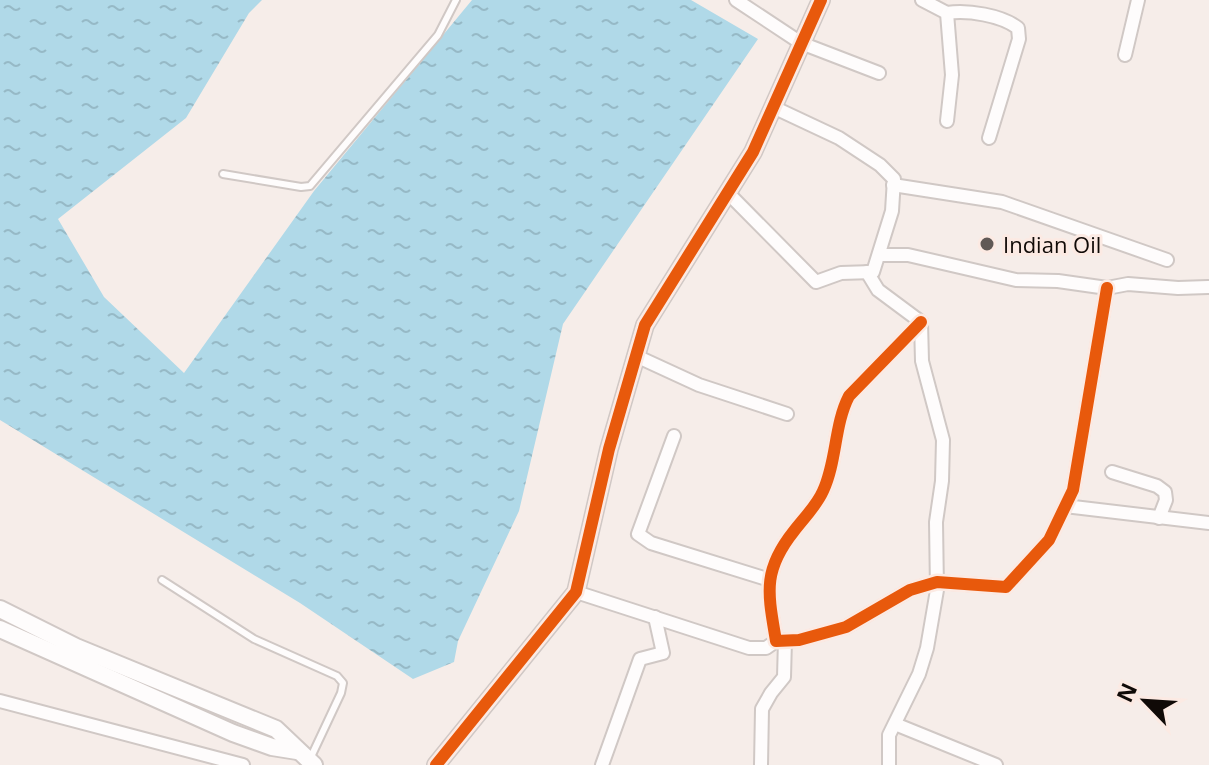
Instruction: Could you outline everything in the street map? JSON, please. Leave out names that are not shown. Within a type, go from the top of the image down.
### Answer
[{"type":"street","points":[[736,0],[801,43],[879,73]]},
{"type":"street","points":[[436,765],[576,592],[609,449],[645,325],[753,152],[821,0]]},
{"type":"street","points":[[922,0],[947,13],[969,12],[1011,22],[1018,28],[1019,39],[989,138]]},
{"type":"street","points":[[1125,55],[1138,0]]},
{"type":"street","points":[[947,13],[952,75],[947,121]]},
{"type":"street","points":[[727,192],[816,282],[841,273],[873,272],[892,211],[894,179],[880,165],[839,138],[773,107]]},
{"type":"street","points":[[893,185],[1002,202],[1167,260]]},
{"type":"street","points":[[879,255],[908,255],[1016,280],[1058,281],[1107,288],[1128,284],[1208,287]]},
{"type":"street","points":[[867,272],[878,290],[921,322]]},
{"type":"street","points":[[576,592],[749,648],[766,648],[780,641],[799,640],[846,627],[910,590],[937,582],[1006,587],[1049,540],[1073,490],[1107,288]]},
{"type":"street","points":[[761,765],[762,709],[784,677],[780,641],[769,597],[777,553],[823,492],[849,396],[921,322]]},
{"type":"street","points":[[889,765],[889,735],[919,674],[927,648],[937,582],[936,522],[942,481],[943,440],[922,361],[921,322]]},
{"type":"street","points":[[636,356],[690,382],[787,414]]},
{"type":"street","points":[[674,436],[638,534],[651,543],[770,580]]},
{"type":"street","points":[[1112,472],[1157,486],[1165,492],[1166,500],[1159,518]]},
{"type":"street","points":[[1065,506],[1209,523]]},
{"type":"street","points":[[0,609],[76,647],[276,729],[307,758]]},
{"type":"street","points":[[602,765],[640,659],[663,653],[655,617]]},
{"type":"street","points":[[0,629],[233,733],[307,758]]},
{"type":"street","points":[[0,704],[243,765]]},
{"type":"street","points":[[895,724],[996,765]]},
{"type":"lane","points":[[223,174],[310,186],[438,35],[456,0]]},
{"type":"lane","points":[[162,580],[234,628],[337,676],[343,683],[341,693],[307,758]]},
{"type":"water","points":[[0,0],[262,0],[249,13],[186,118],[58,219],[104,297],[184,373],[314,191],[472,0],[691,0],[758,39],[563,324],[519,511],[458,641],[454,662],[413,679],[300,603],[0,420]]},
{"type":"cycle path","points":[[436,765],[576,592],[609,449],[645,325],[753,152],[821,0]]},
{"type":"cycle path","points":[[921,322],[849,396],[823,491],[784,545],[772,571],[770,596],[776,641],[799,640],[846,627],[910,590],[937,582],[1006,587],[1049,540],[1073,490],[1107,288]]},
{"type":"place","name":"Indian Oil","points":[[987,244]]}]
